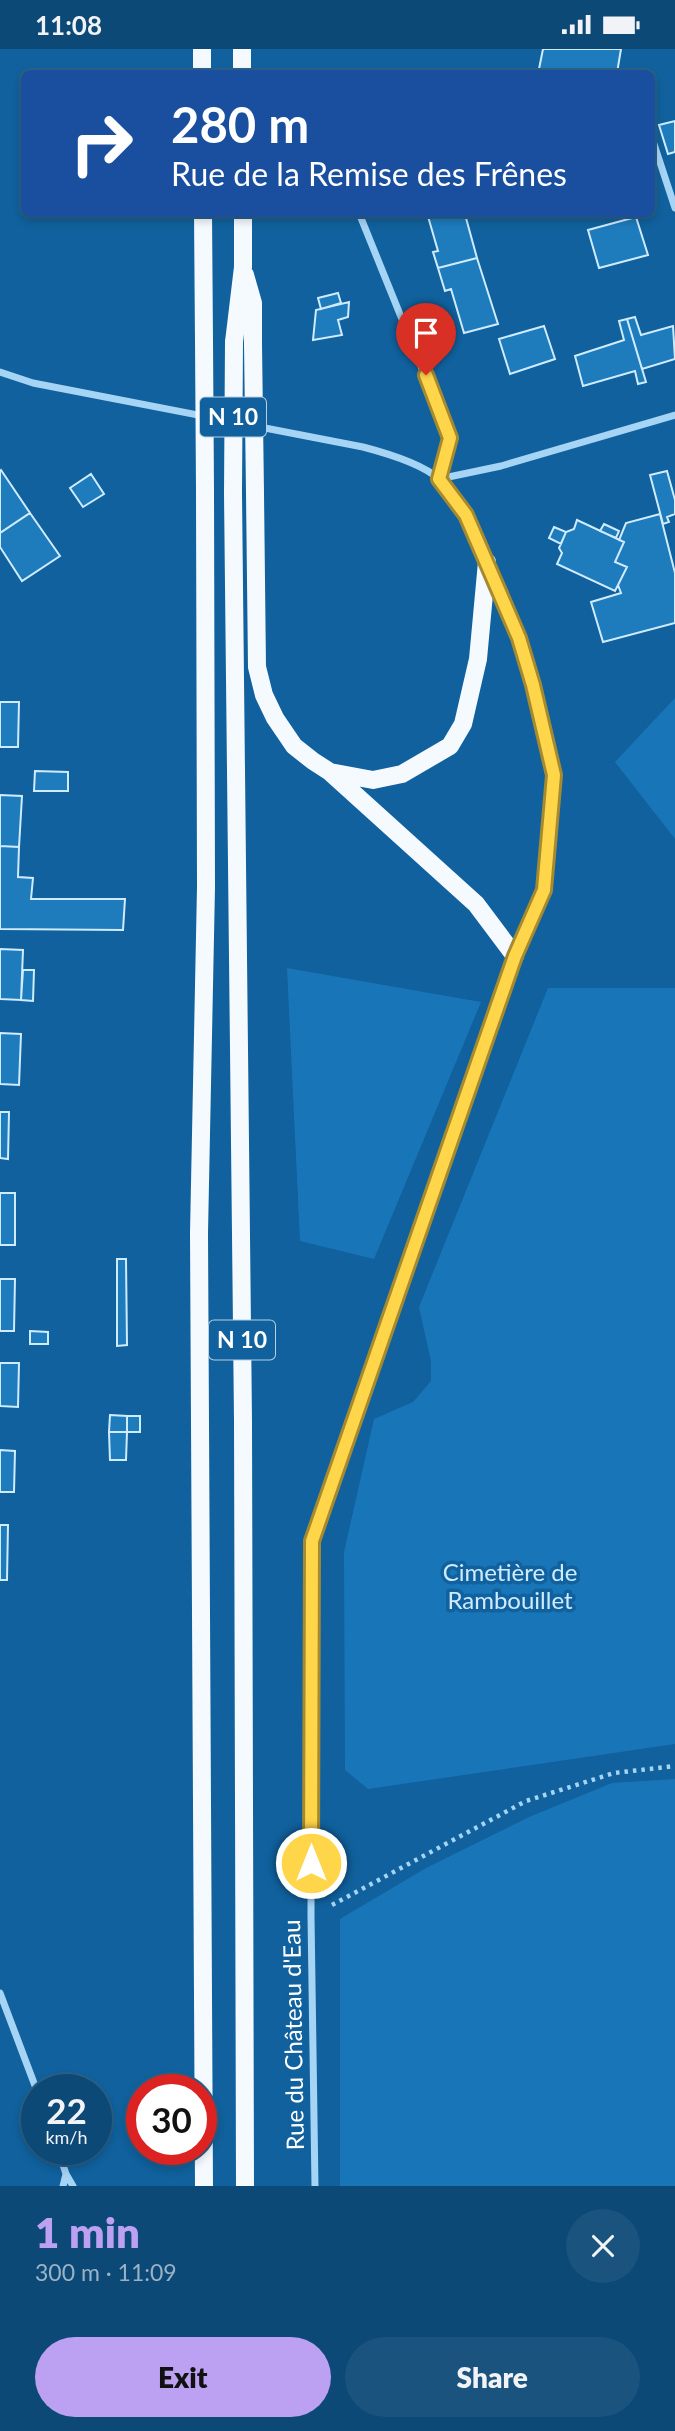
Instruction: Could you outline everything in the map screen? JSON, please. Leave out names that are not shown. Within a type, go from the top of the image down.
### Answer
[{"type":"main road","points":[[202,49],[202,70]]},
{"type":"main road","points":[[242,49],[242,70]]},
{"type":"main road","name":"N 10","points":[[203,217],[206,887],[200,1233],[204,2186]]},
{"type":"main road","name":"N 10","points":[[243,217],[243,267],[233,342],[233,493],[243,1420],[245,2186]]},
{"type":"main road","points":[[243,267],[253,303],[257,667],[264,695],[275,719],[294,746],[330,772],[477,904],[515,956]]},
{"type":"main road","points":[[330,772],[373,780],[402,774],[450,746],[463,723],[478,659],[487,562]]},
{"type":"street","points":[[655,147],[675,208]]},
{"type":"street","points":[[361,217],[450,438],[439,479]]},
{"type":"street","points":[[0,372],[33,383],[363,447],[399,457],[439,479],[501,465],[675,415]]},
{"type":"street","name":"Rue du Château d'Eau","points":[[315,2186],[311,1916],[312,1541],[515,956],[544,890],[554,775],[519,638],[466,515],[439,479]]},
{"type":"street","points":[[0,1993],[31,2074]]},
{"type":"street","points":[[63,2165],[73,2186]]},
{"type":"street","points":[[63,2186],[66,2175]]},
{"type":"path","points":[[311,1916],[526,1801],[614,1773],[675,1766]]},
{"type":"green space","points":[[675,698],[675,839],[615,762]]},
{"type":"green space","points":[[287,968],[481,1002],[374,1259],[300,1241]]},
{"type":"green space","name":"Cimetière de Rambouillet","points":[[548,988],[675,988],[675,1744],[368,1789],[345,1770],[344,1552],[374,1419],[413,1402],[431,1381],[431,1361],[419,1307]]},
{"type":"green space","points":[[675,1779],[675,2186],[340,2186],[340,1919],[426,1868],[529,1817],[612,1783]]},
{"type":"building","points":[[543,49],[621,49],[618,70],[539,69]]},
{"type":"building","points":[[675,121],[675,152],[668,154],[659,125]]},
{"type":"building","points":[[428,217],[468,217],[466,218],[477,258],[438,268],[433,252],[438,251]]},
{"type":"building","points":[[636,217],[648,255],[599,268],[588,230]]},
{"type":"building","points":[[477,258],[498,324],[464,333],[451,289],[445,291],[438,268]]},
{"type":"building","points":[[338,293],[341,303],[321,309],[318,298]]},
{"type":"building","points":[[349,302],[348,317],[338,320],[342,335],[313,340],[316,310]]},
{"type":"building","points":[[635,317],[641,335],[673,326],[675,359],[642,369],[627,319]]},
{"type":"building","points":[[627,319],[646,382],[638,384],[635,371],[583,386],[575,356],[624,340],[619,321]]},
{"type":"building","points":[[544,326],[555,359],[510,374],[499,339]]},
{"type":"building","points":[[0,471],[30,513],[0,533]]},
{"type":"building","points":[[667,471],[675,500],[675,514],[667,517],[669,522],[663,524],[650,475]]},
{"type":"building","points":[[91,474],[104,494],[83,507],[70,488]]},
{"type":"building","points":[[30,513],[60,556],[22,581],[0,547],[0,533]]},
{"type":"building","points":[[660,514],[675,573],[675,623],[603,642],[591,602],[621,593],[618,585],[627,567],[615,562],[624,542],[619,540],[626,523]]},
{"type":"building","points":[[577,520],[624,542],[615,562],[627,567],[615,591],[557,564],[562,553],[559,548],[566,532],[574,529]]},
{"type":"building","points":[[604,524],[619,531],[616,538],[600,531]]},
{"type":"building","points":[[554,527],[566,532],[561,544],[549,538]]},
{"type":"building","points":[[0,702],[19,702],[18,747],[0,747]]},
{"type":"building","points":[[35,771],[68,772],[68,791],[34,791]]},
{"type":"building","points":[[0,795],[22,796],[19,847],[0,846]]},
{"type":"building","points":[[0,846],[19,847],[18,877],[33,878],[31,899],[125,899],[123,930],[0,929]]},
{"type":"building","points":[[0,949],[23,950],[21,1000],[0,999]]},
{"type":"building","points":[[23,970],[34,970],[33,1001],[21,1000]]},
{"type":"building","points":[[0,1033],[21,1034],[19,1085],[0,1084]]},
{"type":"building","points":[[0,1112],[9,1112],[8,1159],[0,1158]]},
{"type":"building","points":[[0,1193],[15,1193],[15,1245],[0,1245]]},
{"type":"building","points":[[117,1259],[126,1259],[127,1345],[117,1346]]},
{"type":"building","points":[[0,1279],[15,1279],[14,1331],[0,1331]]},
{"type":"building","points":[[30,1331],[48,1332],[48,1344],[30,1344]]},
{"type":"building","points":[[0,1363],[19,1363],[18,1407],[0,1406]]},
{"type":"building","points":[[110,1415],[127,1416],[127,1432],[109,1432]]},
{"type":"building","points":[[127,1416],[140,1416],[140,1432],[127,1432]]},
{"type":"building","points":[[109,1432],[127,1432],[126,1460],[110,1460]]},
{"type":"building","points":[[0,1450],[15,1451],[14,1492],[0,1492]]},
{"type":"building","points":[[0,1525],[8,1525],[7,1580],[0,1580]]},
{"type":"route","points":[[311,1863],[312,1541],[515,956],[544,890],[554,775],[519,638],[466,515],[439,479],[450,438],[426,375]]}]
